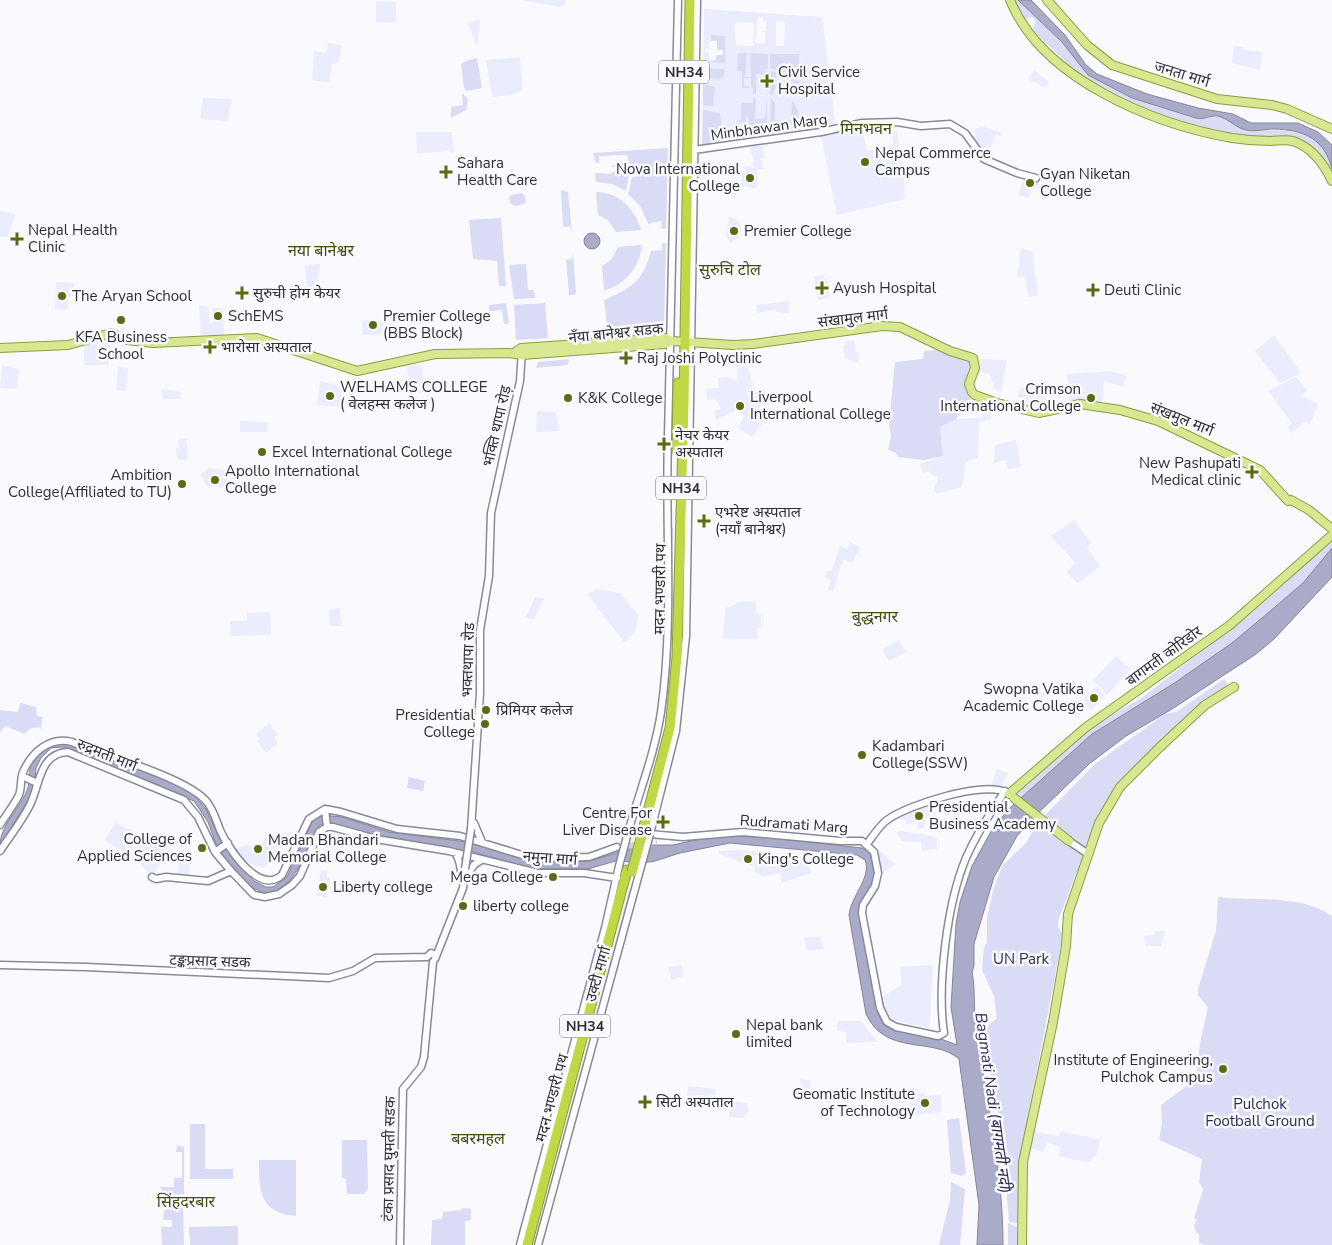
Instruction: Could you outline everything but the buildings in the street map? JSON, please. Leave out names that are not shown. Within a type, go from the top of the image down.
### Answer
[{"type":"highway","name":"NH34","points":[[683,238],[689,106],[683,78],[685,0]]},
{"type":"highway","name":"NH34","points":[[683,78],[690,0]]},
{"type":"highway","name":"NH34","points":[[681,341],[683,144],[689,106]]},
{"type":"highway","name":"मदन भण्डारी पथ","points":[[640,833],[670,728],[678,634],[681,341]]},
{"type":"highway","name":"मदन भण्डारी पथ","points":[[640,833],[662,744],[670,694],[681,341]]},
{"type":"highway","name":"NH34","points":[[632,883],[629,871],[640,833]]},
{"type":"highway","name":"मदन भण्डारी पथ","points":[[527,1245],[629,871]]},
{"type":"highway","name":"मदन भण्डारी पथ","points":[[532,1245],[632,883]]},
{"type":"main road","points":[[1010,0],[1020,20],[1030,34],[1070,74],[1083,82],[1138,110],[1191,127],[1247,140],[1293,141],[1313,154],[1332,181]]},
{"type":"main road","name":"जनता मार्ग","points":[[1047,0],[1087,45],[1112,65],[1217,99],[1272,104],[1332,129]]},
{"type":"main road","name":"संखामुल मार्ग","points":[[681,341],[727,345],[753,344],[892,326],[950,351],[973,358],[975,368],[969,384],[975,395],[997,403],[1038,413],[1068,407]]},
{"type":"main road","name":"नँया बानेश्वर सडक","points":[[0,348],[68,345],[111,333],[127,340],[153,343],[257,338],[357,371],[435,354],[480,355],[665,344],[681,341]]},
{"type":"main road","name":"संखमुल मार्ग","points":[[1068,407],[1080,404],[1099,406],[1158,421],[1260,470],[1288,501],[1291,500],[1309,510],[1332,529]]},
{"type":"main road","name":"बागमती कोरिडोर","points":[[1009,795],[1084,728],[1230,625],[1332,535]]},
{"type":"main road","points":[[1022,1245],[1023,1162],[1053,1022],[1066,946],[1068,914],[1099,823],[1120,787],[1205,705],[1234,688]]},
{"type":"main road","points":[[1009,795],[1069,841]]},
{"type":"street","points":[[678,0],[683,78],[683,238]]},
{"type":"street","points":[[683,238],[694,150],[689,106],[697,0]]},
{"type":"street","name":"Minbhawan Marg","points":[[694,150],[821,132],[862,123],[897,122],[921,126],[950,124],[966,133],[984,160],[1036,178]]},
{"type":"street","points":[[520,1245],[617,878],[629,871],[640,833],[676,731],[684,663],[681,341]]},
{"type":"street","name":"भक्ति थापा रोड़","points":[[496,492],[520,381],[522,365],[519,352]]},
{"type":"street","name":"भक्तथापा रोड","points":[[464,880],[473,817],[480,693],[480,630],[489,576],[491,513],[496,492]]},
{"type":"street","points":[[0,825],[20,792],[24,776],[38,751],[46,745],[60,740],[72,742],[189,786],[197,792],[215,814],[219,829],[252,874],[263,880],[277,879],[284,872],[309,818],[325,811],[341,812],[397,829],[460,836],[522,855],[541,858],[602,854],[617,847]]},
{"type":"street","name":"रुद्रमती मार्ग","points":[[0,851],[29,806],[46,763],[56,755],[68,752],[184,800],[194,810],[215,852],[254,895],[265,897],[279,894],[297,881],[316,836],[327,825]]},
{"type":"street","points":[[24,776],[37,782]]},
{"type":"street","points":[[868,844],[874,834],[889,819],[925,801],[968,792],[994,790],[1009,795]]},
{"type":"street","name":"Rudramati Marg","points":[[640,833],[668,837],[743,832],[840,842],[857,840],[868,844],[874,852],[878,873],[875,886],[864,905],[863,920],[880,1008],[887,1022],[930,1036],[944,1033],[943,978],[949,929],[963,868],[972,846],[1009,795]]},
{"type":"street","points":[[325,811],[327,825]]},
{"type":"street","points":[[460,836],[469,830],[473,817]]},
{"type":"street","points":[[473,817],[482,842]]},
{"type":"street","name":"नमुना मार्ग","points":[[327,825],[376,840],[455,853],[538,872],[584,873],[617,878]]},
{"type":"street","points":[[657,842],[668,837]]},
{"type":"street","points":[[1069,841],[1088,854]]},
{"type":"street","points":[[215,852],[228,843]]},
{"type":"street","points":[[455,853],[460,859],[461,874],[464,880]]},
{"type":"street","points":[[434,959],[448,930],[464,880],[474,865],[481,860]]},
{"type":"street","points":[[152,877],[156,880],[166,877],[208,881],[231,871]]},
{"type":"street","name":"उक्टी मार्गा","points":[[538,1245],[632,883]]},
{"type":"street","name":"टङ्कप्रसाद सडक","points":[[0,966],[86,967],[329,978],[353,971],[375,958],[427,957],[428,961],[434,959]]},
{"type":"street","name":"टंका प्रसाद घुमती सडक","points":[[400,1245],[403,1089],[421,1067],[424,1057],[434,959]]},
{"type":"shaded area","points":[[521,0],[566,0],[565,5],[559,7]]},
{"type":"shaded area","points":[[1018,0],[1031,0],[1065,35],[1086,65],[1097,74],[1147,94],[1198,108],[1233,114],[1251,123],[1298,123],[1318,132],[1332,145],[1332,169],[1324,150],[1318,143],[1303,134],[1295,131],[1274,129],[1246,130],[1218,116],[1196,118],[1132,98],[1088,75],[1062,42]]},
{"type":"shaded area","points":[[376,1],[396,2],[396,23],[376,22]]},
{"type":"shaded area","name":"Civil Service Hospital","points":[[704,9],[822,17],[836,129],[702,147]],"holes":[[[758,17],[763,17],[763,21],[766,22],[766,31],[763,31],[765,33],[765,43],[755,43]],[[776,21],[785,21],[784,46],[776,46]],[[734,22],[754,23],[753,46],[736,45]],[[709,41],[717,41],[717,50],[723,50],[723,55],[716,55],[716,60],[709,60],[709,52],[706,52],[706,49],[709,49]]]},
{"type":"shaded area","points":[[479,20],[480,22],[477,47],[468,22]]},
{"type":"shaded area","points":[[328,43],[341,45],[339,63],[333,62],[329,83],[312,80],[314,51],[326,53]]},
{"type":"shaded area","points":[[1234,46],[1243,47],[1244,50],[1262,52],[1260,70],[1232,63]]},
{"type":"shaded area","points":[[520,57],[523,90],[511,95],[492,97],[486,60]]},
{"type":"shaded area","points":[[1034,70],[1049,82],[1046,89],[1028,79]]},
{"type":"shaded area","points":[[203,98],[232,99],[227,121],[200,119]]},
{"type":"shaded area","points":[[981,126],[1001,133],[1000,136],[996,134],[990,150],[983,154],[972,137],[976,135],[974,130]]},
{"type":"shaded area","name":"Nepal Commerce Campus","points":[[862,128],[867,151],[894,146],[891,131],[897,131],[904,173],[905,199],[837,215],[821,135]]},
{"type":"shaded area","points":[[416,132],[452,132],[454,152],[450,153],[450,149],[441,152],[417,153]]},
{"type":"shaded area","points":[[762,144],[765,157],[761,159],[763,169],[756,170],[758,179],[756,189],[740,185],[745,166],[755,168],[752,166],[754,161],[749,146]]},
{"type":"shaded area","name":"Gyan Niketan College","points":[[1024,176],[1038,178],[1040,188],[1031,189],[1029,198],[1018,195]]},
{"type":"shaded area","points":[[0,211],[15,214],[8,237],[0,236]]},
{"type":"shaded area","name":"Premier College","points":[[729,217],[736,219],[742,228],[738,238],[730,243],[726,235]]},
{"type":"shaded area","points":[[592,233],[598,235],[600,241],[598,247],[592,249],[586,247],[584,241],[586,235]]},
{"type":"shaded area","points":[[1021,248],[1032,251],[1038,295],[1028,297],[1025,277],[1017,277]]},
{"type":"shaded area","points":[[320,264],[316,294],[308,294],[305,265]]},
{"type":"shaded area","name":"Ayush Hospital","points":[[824,275],[824,279],[827,279],[830,296],[818,301],[814,276]]},
{"type":"shaded area","name":"The Aryan School","points":[[56,282],[74,283],[74,296],[68,296],[68,310],[55,309]]},
{"type":"shaded area","points":[[789,301],[789,313],[777,312],[775,309],[757,313],[756,305]]},
{"type":"shaded area","points":[[199,305],[209,307],[209,324],[213,323],[213,308],[223,308],[224,336],[201,336]]},
{"type":"shaded area","name":"Premier College (BBS Block)","points":[[377,319],[378,322],[384,321],[384,335],[362,335],[362,321]]},
{"type":"shaded area","points":[[1274,335],[1301,373],[1280,383],[1255,351]]},
{"type":"shaded area","points":[[854,340],[856,353],[859,353],[859,363],[846,359],[842,346],[845,345],[845,341]]},
{"type":"shaded area","points":[[84,343],[110,343],[109,365],[84,365]]},
{"type":"shaded area","points":[[981,359],[1007,360],[1001,392],[993,388],[995,382],[992,381],[990,374],[979,372]]},
{"type":"shaded area","points":[[421,364],[424,381],[428,383],[429,392],[411,393],[407,366]]},
{"type":"shaded area","points":[[2,365],[19,369],[17,389],[0,388]]},
{"type":"shaded area","name":"Liverpool International College","points":[[748,366],[753,385],[748,394],[742,395],[751,395],[761,389],[766,396],[756,414],[764,420],[752,437],[738,428],[744,416],[737,410],[716,420],[714,411],[721,409],[716,399],[707,400],[706,389],[719,388],[718,378],[729,377],[737,381],[737,369]]},
{"type":"shaded area","points":[[118,367],[128,368],[126,391],[116,390]]},
{"type":"shaded area","points":[[1110,371],[1127,376],[1123,387],[1104,381],[1102,404],[1069,402],[1067,374]]},
{"type":"shaded area","points":[[1296,377],[1307,390],[1302,396],[1318,404],[1310,424],[1304,422],[1292,433],[1287,427],[1292,423],[1268,391]]},
{"type":"shaded area","name":"WELHAMS COLLEGE ( वेलहम्स कलेज )","points":[[320,381],[343,387],[340,407],[317,405]]},
{"type":"shaded area","points":[[1045,383],[1046,400],[1028,401],[1018,397],[1019,389],[1029,385]]},
{"type":"shaded area","points":[[162,389],[181,392],[180,399],[162,399]]},
{"type":"shaded area","points":[[984,401],[991,401],[991,419],[979,422],[978,459],[969,460],[965,466],[962,487],[937,494],[934,491],[938,477],[931,475],[930,471],[923,473],[920,464],[943,456],[940,427],[956,419],[979,418],[984,415]]},
{"type":"shaded area","points":[[537,411],[556,412],[559,431],[536,432]]},
{"type":"shaded area","points":[[240,421],[268,422],[267,432],[240,432]]},
{"type":"shaded area","points":[[186,438],[187,461],[177,459],[176,448],[179,448],[178,439]]},
{"type":"shaded area","points":[[1016,440],[1021,467],[1008,469],[1005,460],[994,463],[995,445]]},
{"type":"shaded area","name":"Apollo International College","points":[[209,468],[228,471],[226,488],[206,486],[201,474]]},
{"type":"shaded area","points":[[1074,520],[1091,543],[1086,547],[1100,566],[1078,583],[1067,573],[1075,562],[1051,536]]},
{"type":"shaded area","points":[[850,542],[860,547],[853,562],[843,560],[833,591],[828,590],[831,580],[825,577],[827,571],[831,572],[840,546],[848,549]]},
{"type":"shaded area","points":[[1332,548],[1332,577],[1274,639],[1256,654],[1172,709],[1126,736],[1089,764],[1017,836],[994,877],[974,944],[974,966],[972,972],[976,1033],[998,1165],[1003,1245],[977,1245],[979,1205],[959,1059],[948,1052],[936,1048],[897,1041],[885,1036],[875,1027],[866,1014],[849,915],[853,901],[866,873],[865,860],[857,855],[730,843],[637,864],[619,860],[588,869],[529,868],[473,852],[376,836],[327,822],[320,825],[317,829],[293,877],[277,890],[267,894],[253,888],[236,872],[218,849],[208,822],[194,801],[64,747],[51,748],[41,758],[36,768],[35,781],[28,800],[0,846],[4,829],[27,791],[30,766],[33,759],[44,748],[60,743],[73,744],[190,790],[206,809],[221,842],[228,851],[254,881],[266,887],[273,887],[287,877],[314,818],[322,815],[342,817],[389,832],[475,843],[535,861],[590,861],[642,845],[673,845],[709,837],[728,836],[765,837],[862,848],[870,853],[876,873],[860,912],[878,1012],[884,1025],[889,1028],[941,1039],[957,1045],[951,1007],[956,924],[960,902],[972,866],[994,826],[1012,806],[1092,734],[1173,684],[1232,643],[1303,583]]},
{"type":"shaded area","points":[[596,589],[620,593],[638,615],[636,631],[624,642],[588,595]]},
{"type":"shaded area","points":[[535,597],[544,599],[534,619],[530,619],[526,617]]},
{"type":"shaded area","points":[[756,601],[756,614],[761,614],[761,628],[757,628],[758,639],[723,639],[725,608],[735,605],[737,602]]},
{"type":"shaded area","points":[[340,608],[342,626],[330,626],[329,610]]},
{"type":"shaded area","points":[[270,612],[271,635],[231,636],[230,621],[247,621],[247,613]]},
{"type":"shaded area","points":[[899,640],[906,652],[889,661],[882,650]]},
{"type":"shaded area","points":[[1116,656],[1131,669],[1107,695],[1093,680]]},
{"type":"shaded area","name":"Swopna Vatika Academic College","points":[[1096,686],[1105,696],[1091,710],[1083,700]]},
{"type":"shaded area","points":[[269,723],[278,734],[274,738],[278,743],[266,753],[257,741],[260,739],[256,734]]},
{"type":"shaded area","points":[[997,769],[1009,773],[1000,786],[991,785]]},
{"type":"shaded area","name":"Presidential Business Academy","points":[[934,803],[936,817],[927,817],[924,828],[918,829],[918,822],[906,824],[904,819],[901,819],[902,816]]},
{"type":"shaded area","points":[[115,823],[168,847],[153,877],[136,860],[105,840]]},
{"type":"shaded area","name":"Madan Bhandari Memorial College","points":[[297,831],[299,836],[295,845],[281,848],[264,868],[249,863],[234,850],[241,846],[263,843],[264,837]]},
{"type":"shaded area","points":[[900,831],[929,835],[937,839],[937,849],[922,851],[921,842],[902,841],[896,833]]},
{"type":"shaded area","points":[[874,846],[895,864],[880,875],[879,861]]},
{"type":"shaded area","points":[[740,850],[806,856],[811,873],[781,883],[781,873],[763,877],[754,871],[755,867],[719,854],[719,851]]},
{"type":"shaded area","points":[[178,862],[190,862],[189,877],[178,876]]},
{"type":"shaded area","name":"Liberty college","points":[[321,870],[328,871],[327,877],[330,878],[327,898],[316,895]]},
{"type":"shaded area","points":[[1154,931],[1165,931],[1161,946],[1145,946],[1144,936],[1154,935]]},
{"type":"shaded area","points":[[804,937],[820,937],[824,949],[807,951]]},
{"type":"shaded area","points":[[682,965],[683,976],[672,980],[668,967]]},
{"type":"shaded area","points":[[933,965],[930,1029],[891,1019],[882,1004],[882,997],[901,985],[900,967]]},
{"type":"shaded area","points":[[838,1021],[861,1021],[878,1042],[846,1043],[846,1032],[837,1031]]},
{"type":"shaded area","points":[[800,1079],[810,1080],[810,1097],[802,1098]]},
{"type":"shaded area","points":[[688,1086],[716,1089],[715,1103],[687,1096]]},
{"type":"shaded area","name":"Geomatic Institute of Technology","points":[[924,1093],[925,1096],[941,1095],[941,1112],[913,1115],[907,1094]]},
{"type":"shaded area","points":[[730,1101],[747,1103],[749,1110],[743,1118],[729,1117]]},
{"type":"shaded area","points":[[1031,1131],[1059,1136],[1060,1131],[1100,1140],[1096,1155],[1088,1162],[1059,1156],[1060,1147],[1047,1142],[1043,1152],[1029,1148]]},
{"type":"green space","points":[[1014,0],[1018,0],[1062,42],[1088,75],[1132,98],[1196,118],[1218,116],[1226,118],[1246,130],[1290,131],[1313,138],[1323,146],[1329,157],[1332,172],[1314,150],[1265,138],[1208,130],[1142,108],[1086,81],[1037,35],[1033,28],[1036,21],[1032,17],[1027,19],[1022,17]]},
{"type":"green space","points":[[711,35],[725,36],[725,63],[710,62],[716,60],[716,55],[723,55],[723,50],[717,50],[717,41],[711,41]]},
{"type":"green space","points":[[738,53],[747,53],[745,77],[751,77],[750,53],[768,54],[768,69],[759,71],[767,71],[767,95],[766,74],[756,74],[756,94],[753,94],[753,88],[751,88],[751,78],[744,78],[744,86],[749,86],[749,88],[742,88],[742,71],[737,71]]},
{"type":"green space","points":[[770,54],[799,54],[799,83],[792,94],[791,74],[781,74],[781,70],[770,69]]},
{"type":"green space","points":[[477,58],[482,88],[467,91],[464,88],[461,65],[465,61]]},
{"type":"green space","points":[[703,68],[725,69],[724,76],[720,79],[703,78]]},
{"type":"green space","points":[[770,71],[781,74],[776,74],[775,90],[773,90],[773,95],[770,95]]},
{"type":"green space","points":[[703,84],[715,87],[713,106],[703,105]]},
{"type":"green space","points":[[462,93],[468,99],[466,110],[451,118],[451,107],[463,105]]},
{"type":"green space","points":[[753,98],[756,98],[755,119],[765,119],[767,98],[767,125],[749,125],[749,117],[746,117],[746,125],[736,120],[741,120],[741,103],[753,103]]},
{"type":"green space","points":[[771,98],[775,103],[775,120],[791,120],[792,100],[798,111],[798,125],[770,125]]},
{"type":"green space","points":[[703,110],[720,113],[723,137],[731,139],[731,144],[702,147]]},
{"type":"green space","points":[[749,130],[790,131],[792,133],[745,142],[745,133]]},
{"type":"green space","points":[[668,148],[666,229],[662,229],[661,221],[650,223],[649,225],[640,206],[628,194],[632,177],[639,176],[638,173],[632,173],[627,155],[599,156],[599,163],[596,163],[593,153]]},
{"type":"green space","points":[[626,164],[629,174],[626,191],[612,184],[596,182],[595,173],[612,174],[612,172],[625,170],[625,166],[612,167],[612,165]]},
{"type":"green space","points":[[561,190],[568,192],[572,232],[570,226],[563,227]]},
{"type":"green space","points":[[596,192],[612,195],[625,203],[635,215],[641,230],[616,232],[608,220],[598,215]]},
{"type":"green space","points":[[522,193],[525,196],[526,203],[516,206],[510,203],[509,198],[511,195]]},
{"type":"green space","points":[[501,218],[506,286],[499,286],[497,261],[473,259],[469,220]]},
{"type":"green space","points":[[662,243],[666,243],[664,329],[608,333],[604,300],[622,292],[635,283],[648,262],[651,251],[662,250]]},
{"type":"green space","points":[[642,245],[635,267],[625,280],[612,288],[604,290],[602,266],[611,260],[618,247]]},
{"type":"green space","points":[[573,253],[576,292],[574,295],[569,295],[566,260],[572,259]]},
{"type":"green space","points":[[526,264],[528,290],[534,290],[535,298],[514,299],[509,265]]},
{"type":"green space","points":[[506,303],[509,324],[504,324],[502,310],[489,311],[489,305]]},
{"type":"green space","points":[[545,303],[548,338],[516,340],[514,305]]},
{"type":"green space","points":[[937,350],[969,360],[973,368],[966,386],[972,397],[956,419],[940,427],[943,456],[924,460],[898,457],[896,453],[888,450],[891,437],[889,424],[895,362],[923,359],[924,351]]},
{"type":"green space","points":[[569,359],[568,365],[536,368],[538,362]]},
{"type":"green space","points":[[672,528],[668,684],[665,715],[644,801],[662,723],[669,632]]},
{"type":"green space","points":[[1332,543],[1332,548],[1303,583],[1232,643],[1173,684],[1092,734],[1022,798],[1017,793],[1089,728],[1143,697],[1240,621],[1298,567]]},
{"type":"green space","points":[[1224,679],[1229,686],[1118,786],[1108,799],[1086,847],[1073,842],[1044,816],[1095,764],[1165,714],[1176,712]]},
{"type":"green space","points":[[20,703],[36,707],[37,716],[44,717],[42,718],[41,730],[40,727],[31,728],[24,734],[5,726],[0,733],[0,710],[18,712]]},
{"type":"green space","points":[[409,777],[425,781],[423,791],[407,788]]},
{"type":"green space","name":"UN Park","points":[[1039,820],[1083,856],[1058,921],[1058,927],[1063,935],[1019,1163],[1019,1223],[1009,1222],[999,1126],[992,1078],[982,1031],[997,1018],[994,996],[982,970],[984,948],[987,942],[987,917],[994,887],[1003,865],[1026,843]]},
{"type":"green space","points":[[629,890],[631,890],[584,1060]]},
{"type":"green space","name":"Pulchok Football Ground","points":[[1218,897],[1291,901],[1306,904],[1332,916],[1332,1245],[1205,1245],[1199,1243],[1199,1234],[1196,1232],[1194,1225],[1197,1220],[1194,1218],[1203,1190],[1199,1182],[1202,1159],[1159,1140],[1162,1123],[1161,1105],[1196,1079],[1200,1043],[1208,1007],[1198,995],[1198,989],[1216,931]]},
{"type":"green space","points":[[583,1062],[585,1063],[536,1245],[534,1245]]},
{"type":"green space","points":[[959,1118],[966,1173],[961,1176],[951,1173],[947,1120]]},
{"type":"green space","points":[[190,1124],[205,1124],[205,1169],[233,1169],[233,1179],[190,1179]]},
{"type":"green space","points":[[342,1140],[367,1140],[368,1189],[364,1194],[347,1194],[346,1179],[342,1178]]},
{"type":"green space","points":[[177,1145],[184,1147],[184,1200],[161,1200],[161,1187],[174,1187],[174,1178],[182,1178],[182,1152],[176,1152]]},
{"type":"green space","points":[[259,1160],[296,1160],[296,1216],[284,1214],[268,1205],[261,1190]]},
{"type":"green space","points":[[951,1182],[965,1189],[960,1245],[939,1245],[950,1200]]},
{"type":"green space","points":[[165,1205],[183,1205],[184,1245],[162,1245],[161,1227],[172,1227],[172,1220],[163,1220]]},
{"type":"green space","points":[[462,1208],[471,1209],[471,1220],[465,1221],[465,1245],[431,1245],[432,1220],[442,1219],[443,1212],[461,1210]]},
{"type":"green space","points":[[1008,1223],[1019,1228],[1018,1245],[1008,1245]]},
{"type":"green space","points":[[238,1226],[238,1245],[190,1245],[189,1227]]},
{"type":"tunnel","points":[[620,847],[657,842]]},
{"type":"place","name":"Civil Service Hospital","points":[[767,81]]},
{"type":"place","name":"Nepal Commerce Campus","points":[[865,162]]},
{"type":"place","name":"Sahara Health Care","points":[[446,172]]},
{"type":"place","name":"Nova International College","points":[[750,178]]},
{"type":"place","name":"Gyan Niketan College","points":[[1030,183]]},
{"type":"place","name":"Premier College","points":[[734,231]]},
{"type":"place","name":"Nepal Health Clinic","points":[[17,239]]},
{"type":"place","name":"Ayush Hospital","points":[[822,288]]},
{"type":"place","name":"Deuti Clinic","points":[[1093,290]]},
{"type":"place","name":"सुरुची होम केयर","points":[[242,293]]},
{"type":"place","name":"The Aryan School","points":[[62,296]]},
{"type":"place","name":"SchEMS","points":[[218,316]]},
{"type":"place","name":"KFA Business School","points":[[121,320]]},
{"type":"place","name":"Premier College (BBS Block)","points":[[373,325]]},
{"type":"place","name":"भारोसा अस्पताल","points":[[210,347]]},
{"type":"place","name":"Raj Joshi Polyclinic","points":[[626,358]]},
{"type":"place","name":"WELHAMS COLLEGE ( वेलहम्स कलेज )","points":[[330,396]]},
{"type":"place","name":"K&K College","points":[[568,398]]},
{"type":"place","name":"Crimson International College","points":[[1091,398]]},
{"type":"place","name":"Liverpool International College","points":[[740,406]]},
{"type":"place","name":"नेचर केयर अस्पताल","points":[[664,444]]},
{"type":"place","name":"Excel International College","points":[[262,452]]},
{"type":"place","name":"New Pashupati Medical clinic","points":[[1252,472]]},
{"type":"place","name":"Apollo International College","points":[[215,480]]},
{"type":"place","name":"Ambition College(Affiliated to TU)","points":[[182,484]]},
{"type":"place","name":"एभरेष्ट अस्पताल (नयाँ बानेश्वर)","points":[[704,521]]},
{"type":"place","name":"Swopna Vatika Academic College","points":[[1094,698]]},
{"type":"place","name":"प्रिमियर कलेज","points":[[486,710]]},
{"type":"place","name":"Presidential College","points":[[485,724]]},
{"type":"place","name":"Kadambari College(SSW)","points":[[862,755]]},
{"type":"place","name":"Presidential Business Academy","points":[[919,816]]},
{"type":"place","name":"Centre For Liver Disease","points":[[663,822]]},
{"type":"place","name":"College of Applied Sciences","points":[[202,848]]},
{"type":"place","name":"Madan Bhandari Memorial College","points":[[258,849]]},
{"type":"place","name":"King's College","points":[[748,859]]},
{"type":"place","name":"Mega College","points":[[553,877]]},
{"type":"place","name":"Liberty college","points":[[323,887]]},
{"type":"place","name":"liberty college","points":[[463,906]]},
{"type":"place","name":"Nepal bank limited","points":[[736,1034]]},
{"type":"place","name":"Institute of Engineering, Pulchok Campus","points":[[1223,1069]]},
{"type":"place","name":"सिटी अस्पताल","points":[[645,1102]]},
{"type":"place","name":"Geomatic Institute of Technology","points":[[925,1103]]},
{"type":"district","name":"मिनभवन","points":[[866,129]]},
{"type":"district","name":"नया बानेश्वर","points":[[321,251]]},
{"type":"district","name":"सुरुचि टोल","points":[[730,270]]},
{"type":"district","name":"बुद्धनगर","points":[[875,617]]},
{"type":"district","name":"बबरमहल","points":[[478,1139]]},
{"type":"district","name":"सिंहदरबार","points":[[186,1202]]},
{"type":"water label","name":"Bagmati Nadi (बागमती नदी)","points":[[993,1103]]}]
